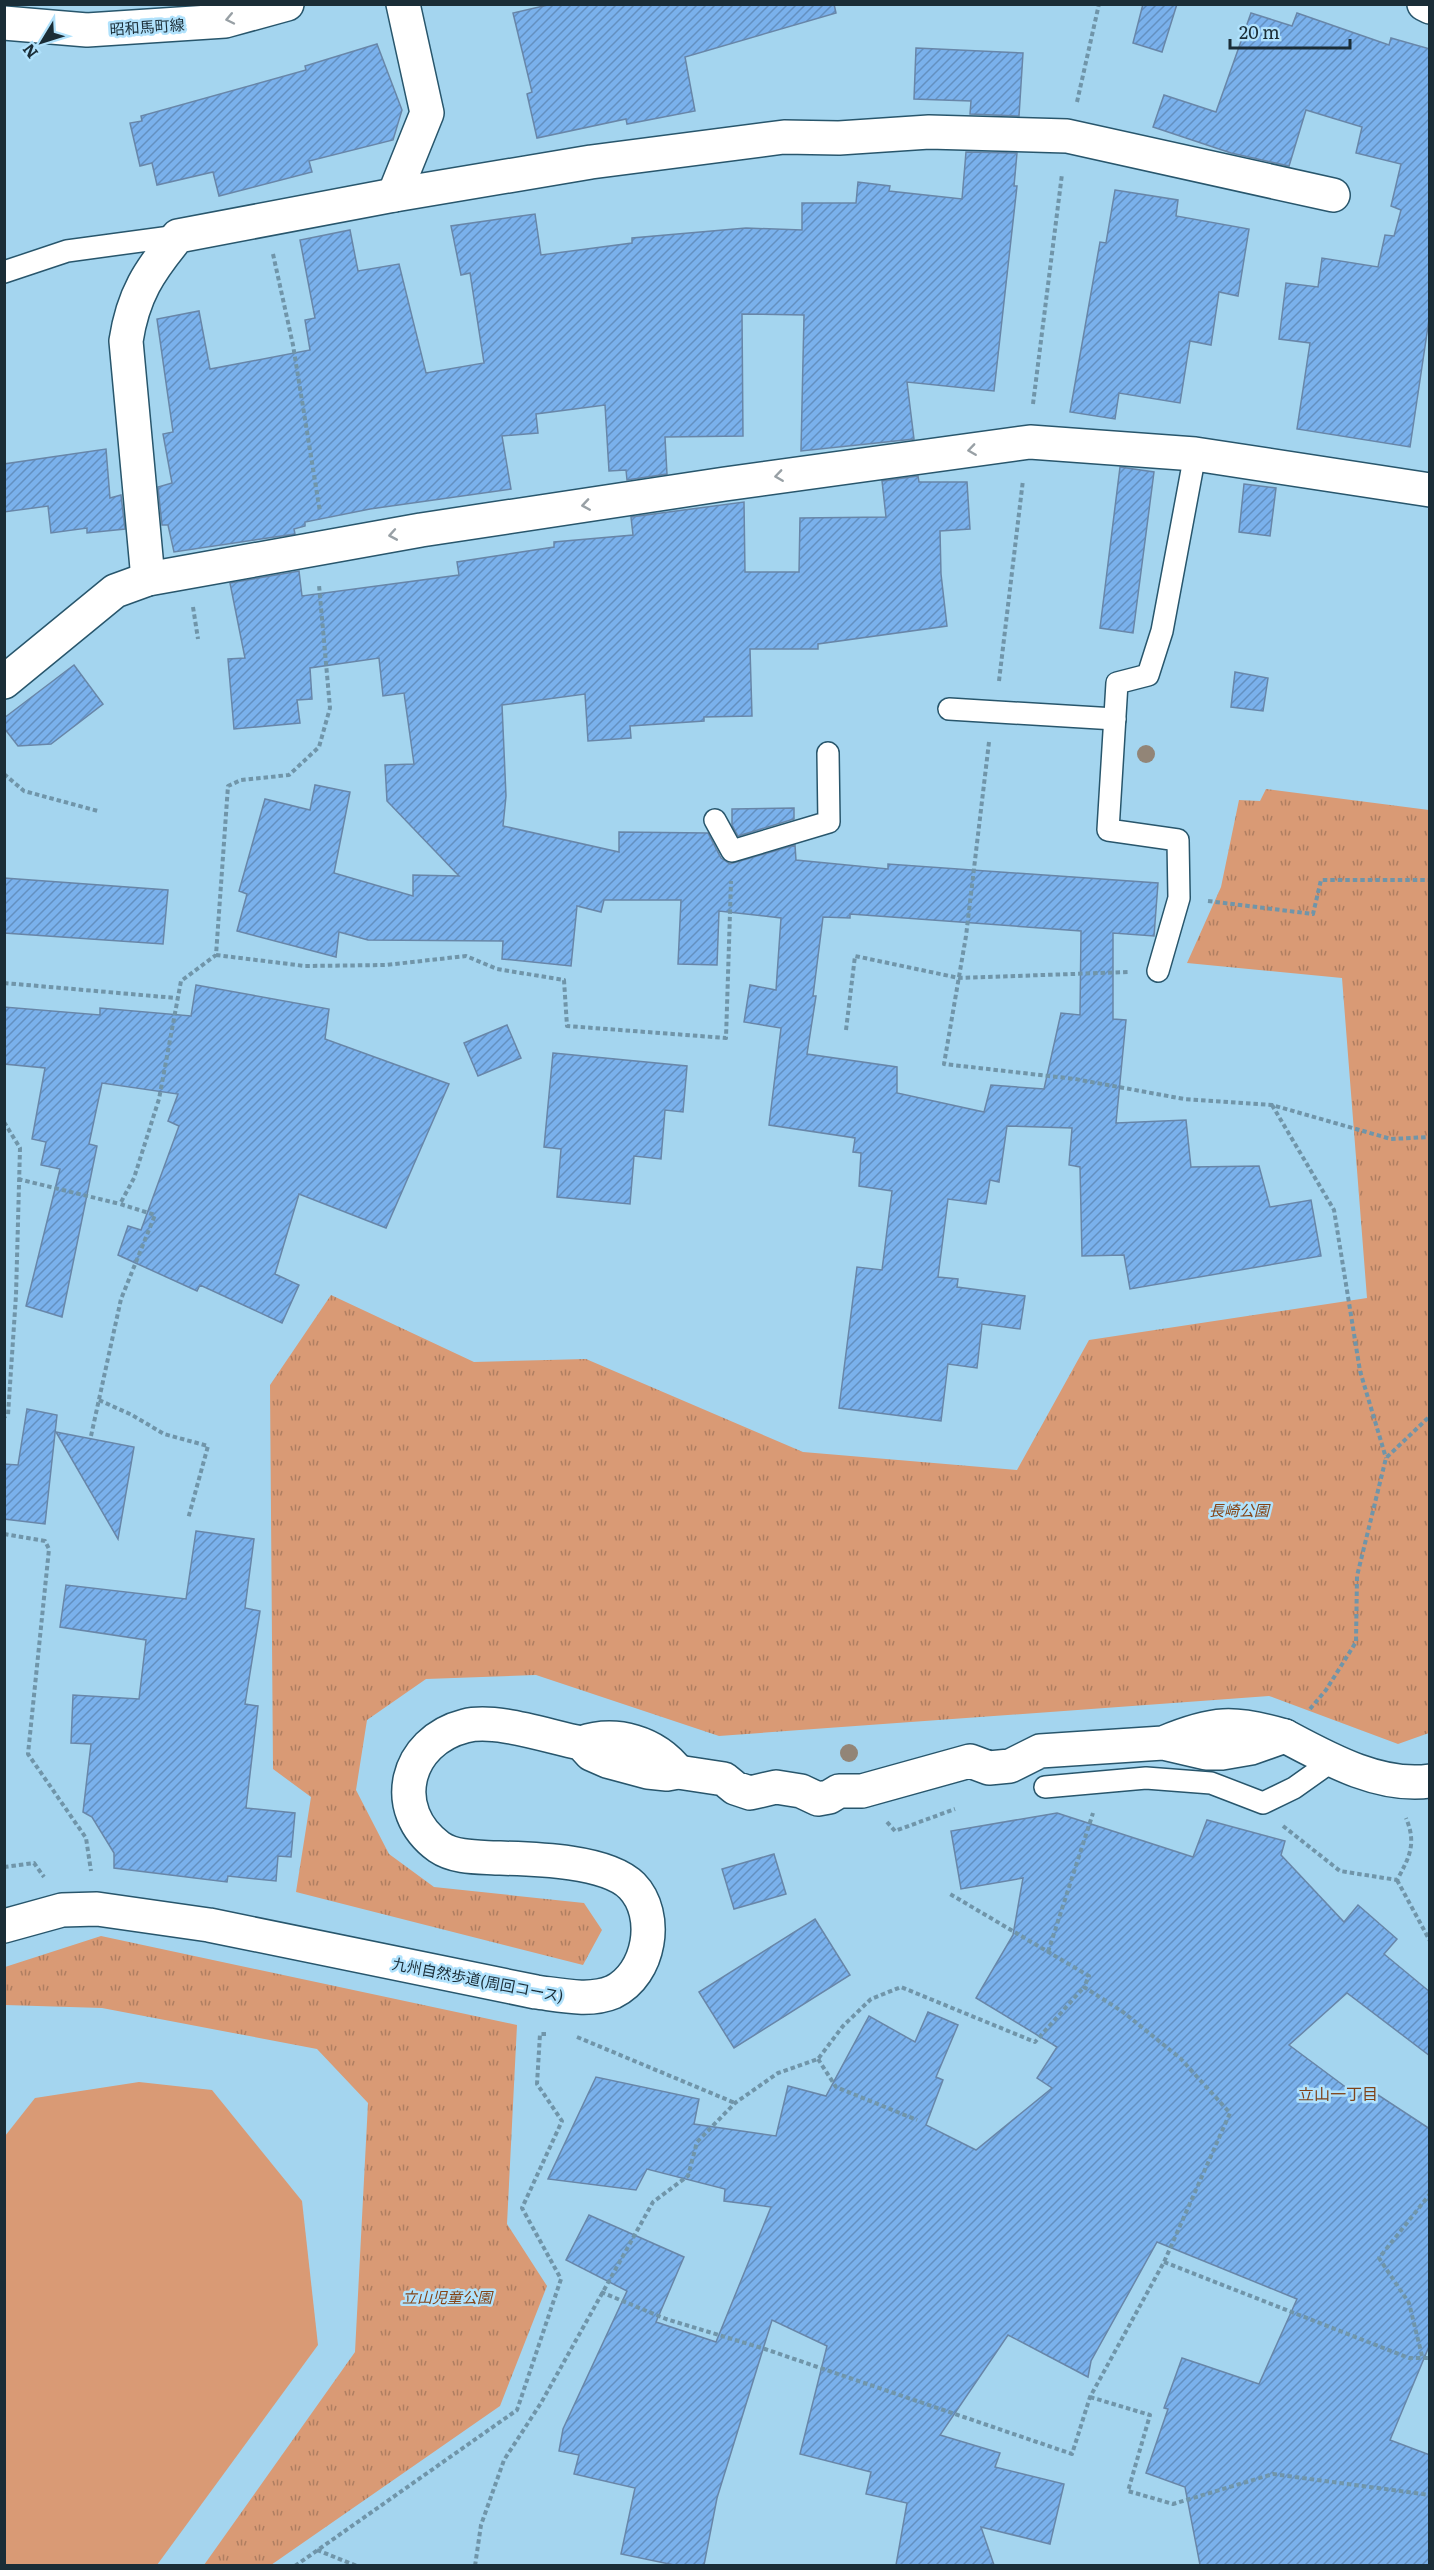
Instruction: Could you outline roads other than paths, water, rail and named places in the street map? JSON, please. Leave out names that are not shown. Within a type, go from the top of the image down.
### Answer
[{"type":"main road","name":"昭和馬町線","points":[[4,23],[87,30],[225,21],[287,4]]},
{"type":"main road","points":[[394,195],[427,113],[403,4]]},
{"type":"main road","points":[[1424,4],[1430,7]]},
{"type":"main road","points":[[148,579],[126,341],[130,311],[140,288],[178,236],[394,195],[690,148],[784,137],[839,138],[929,132],[1067,136],[1333,195]]},
{"type":"main road","points":[[4,682],[115,591],[148,579],[421,530],[725,484],[1030,442],[1195,454],[1430,490]]},
{"type":"main road","name":"九州自然歩道(周回コース)","points":[[4,1926],[62,1910],[97,1908],[209,1925],[536,1992],[574,1997],[613,1992],[635,1970],[650,1933],[649,1915],[642,1898],[630,1884],[605,1872],[569,1862],[472,1857],[440,1848],[418,1826],[407,1800],[410,1778],[417,1759],[429,1745],[465,1726],[492,1725],[581,1743],[591,1754],[627,1767],[667,1774],[678,1772],[724,1779],[735,1788],[750,1793],[788,1789],[818,1799],[829,1797],[839,1791],[862,1791],[970,1761],[989,1768],[1010,1766],[1040,1751],[1163,1743],[1206,1753],[1222,1753],[1251,1748],[1286,1736],[1332,1761]]},
{"type":"main road","points":[[1332,1761],[1389,1779],[1415,1783],[1430,1781]]},
{"type":"lane","points":[[4,272],[67,251],[178,236]]},
{"type":"lane","points":[[1158,971],[1179,898],[1178,840],[1108,830],[1117,683],[1148,675],[1162,631],[1195,454]]},
{"type":"lane","points":[[949,709],[1115,719]]},
{"type":"lane","points":[[715,820],[732,851],[829,822],[828,753]]},
{"type":"lane","points":[[1045,1787],[1146,1778],[1211,1783],[1263,1803],[1294,1788],[1332,1761]]},
{"type":"district","name":"立山一丁目","points":[[1338,2093]]},
{"type":"park label","name":"長崎公園","points":[[1239,1509]]},
{"type":"park label","name":"立山児童公園","points":[[447,2296]]}]
